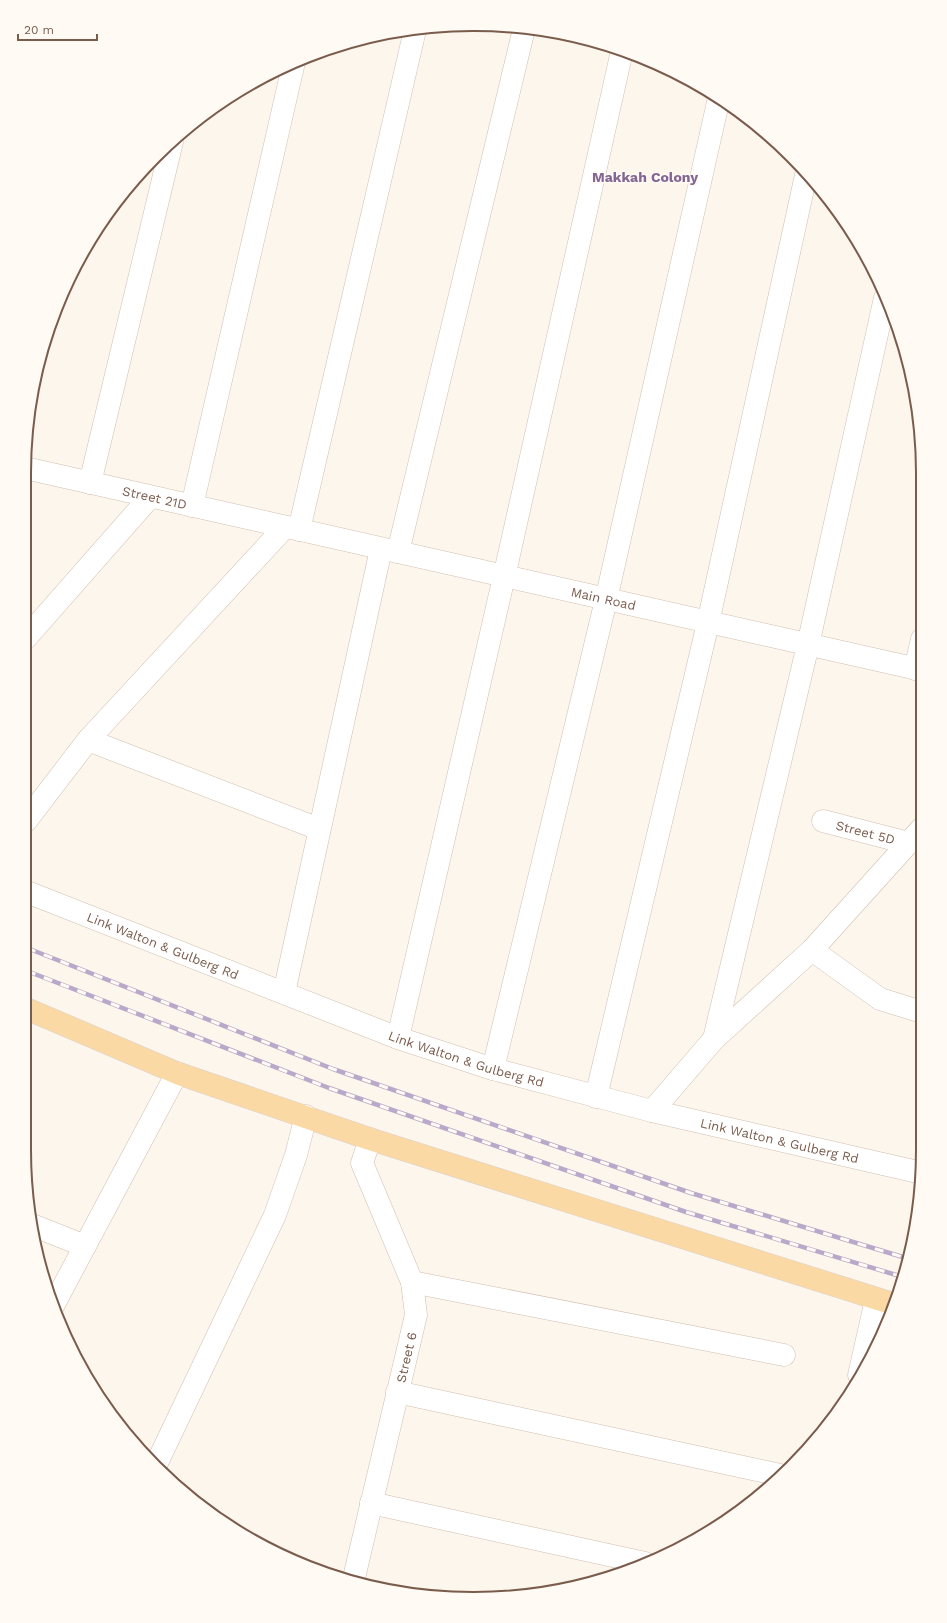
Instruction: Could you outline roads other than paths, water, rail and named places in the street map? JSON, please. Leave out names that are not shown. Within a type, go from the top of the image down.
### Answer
[{"type":"main road","points":[[31,1010],[177,1073],[370,1139],[885,1302]]},
{"type":"street","points":[[284,993],[319,829],[523,34]]},
{"type":"street","points":[[31,814],[88,740],[292,529],[414,35]]},
{"type":"street","points":[[398,1038],[504,577],[621,56]]},
{"type":"street","points":[[192,506],[292,71]]},
{"type":"street","points":[[493,1069],[606,600],[717,105]]},
{"type":"street","points":[[90,483],[169,153]]},
{"type":"street","points":[[596,1096],[708,623],[805,181]]},
{"type":"street","points":[[714,1039],[808,645],[883,307]]},
{"type":"street","name":"Street 21D","points":[[31,469],[292,529]]},
{"type":"street","points":[[31,632],[150,497]]},
{"type":"street","name":"Main Road","points":[[292,529],[916,669]]},
{"type":"street","points":[[88,740],[319,829]]},
{"type":"street","name":"Street 5D","points":[[823,821],[915,835]]},
{"type":"street","points":[[652,1111],[714,1039],[812,950],[915,835]]},
{"type":"street","name":"Link Walton & Gulberg Rd","points":[[31,894],[398,1038],[493,1069],[652,1111],[915,1171]]},
{"type":"street","points":[[812,950],[880,999],[916,1010]]},
{"type":"street","points":[[57,1299],[177,1073]]},
{"type":"street","points":[[159,1459],[275,1215],[296,1155],[306,1116]]},
{"type":"street","name":"Street 6","points":[[354,1576],[416,1315],[412,1282],[362,1163],[370,1139]]},
{"type":"street","points":[[39,1228],[85,1246]]},
{"type":"street","points":[[412,1282],[784,1355]]},
{"type":"street","points":[[869,1347],[885,1302]]},
{"type":"street","points":[[397,1392],[774,1474]]},
{"type":"street","points":[[371,1503],[636,1561]]},
{"type":"railway","points":[[31,950],[333,1069],[691,1193],[903,1257]]},
{"type":"railway","points":[[31,973],[329,1088],[686,1212],[898,1275]]},
{"type":"district","name":"Makkah Colony","points":[[645,177]]}]
